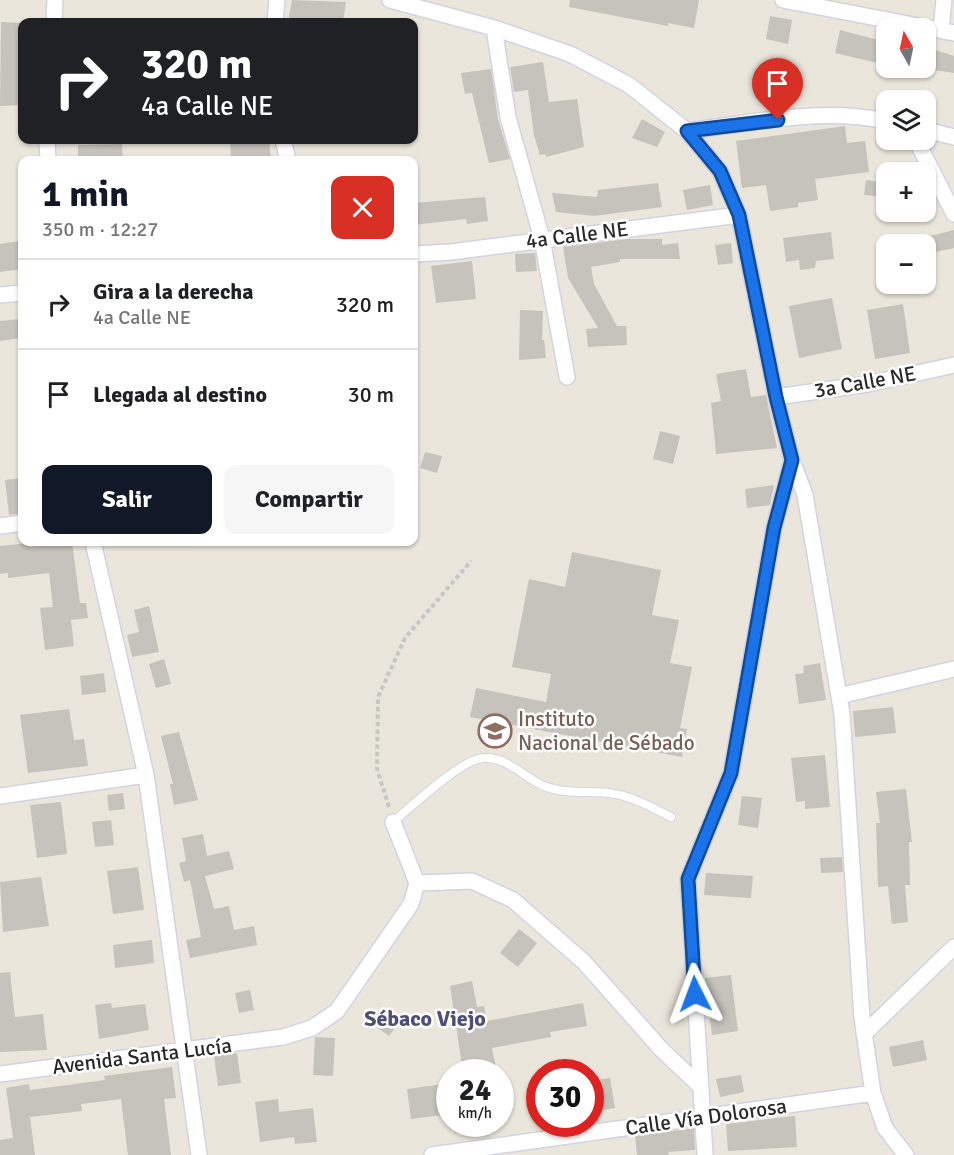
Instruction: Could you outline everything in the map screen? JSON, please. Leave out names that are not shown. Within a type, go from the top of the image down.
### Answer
[{"type":"street","points":[[54,18],[56,0]]},
{"type":"street","points":[[275,18],[277,0]]},
{"type":"street","points":[[390,0],[494,28],[580,59],[629,86],[687,131],[720,171],[739,215],[776,397],[792,460],[805,495],[839,696],[864,1034],[873,1093],[885,1128],[906,1155]]},
{"type":"street","points":[[783,0],[947,32],[944,0]]},
{"type":"street","points":[[494,28],[508,117],[542,239],[567,377]]},
{"type":"street","points":[[687,131],[800,117],[856,115],[876,119]]},
{"type":"street","points":[[936,133],[954,138]]},
{"type":"street","points":[[921,150],[954,214]]},
{"type":"street","name":"4a Calle NE","points":[[418,254],[451,252],[739,215]]},
{"type":"street","points":[[0,295],[18,293]]},
{"type":"street","name":"3a Calle NE","points":[[776,397],[850,387],[954,365]]},
{"type":"street","points":[[705,1155],[688,879],[731,773],[774,528],[792,460]]},
{"type":"street","points":[[0,526],[18,524]]},
{"type":"street","points":[[94,546],[146,776],[187,1051],[199,1155]]},
{"type":"street","points":[[839,696],[954,669]]},
{"type":"street","points":[[0,796],[146,776]]},
{"type":"street","points":[[393,822],[417,883],[472,881],[513,900],[584,962],[661,1049],[700,1086]]},
{"type":"street","name":"Avenida Santa Lucía","points":[[0,1074],[283,1037],[312,1028],[337,1011],[411,904],[417,883]]},
{"type":"street","points":[[864,1034],[954,947]]},
{"type":"street","name":"Calle Vía Dolorosa","points":[[432,1155],[529,1148],[702,1117],[873,1093]]},
{"type":"lane","points":[[393,822],[444,779],[478,759],[505,762],[545,786],[574,792],[610,793],[641,801],[671,817]]},
{"type":"path","points":[[393,822],[377,769],[378,697],[405,638],[471,561]]},
{"type":"building","points":[[292,0],[346,2],[344,18],[289,18]]},
{"type":"building","points":[[570,0],[699,0],[694,28],[668,23],[668,26],[569,7]]},
{"type":"building","points":[[770,16],[792,20],[788,44],[766,39]]},
{"type":"building","points":[[1,22],[18,23],[18,105],[0,106]]},
{"type":"building","points":[[840,30],[876,39],[876,63],[835,53]]},
{"type":"building","points":[[936,50],[954,56],[954,73],[936,70]]},
{"type":"building","points":[[543,62],[549,102],[577,99],[584,147],[546,157],[545,154],[540,155],[534,135],[528,90],[514,92],[510,67]]},
{"type":"building","points":[[491,69],[498,119],[510,159],[489,163],[472,93],[465,94],[461,73]]},
{"type":"building","points":[[642,119],[665,132],[657,147],[632,138]]},
{"type":"building","points":[[845,126],[847,143],[865,141],[869,172],[815,179],[818,200],[798,203],[798,207],[770,211],[766,185],[742,188],[736,141]]},
{"type":"building","points":[[122,144],[123,156],[78,156],[78,145]]},
{"type":"building","points":[[230,144],[269,144],[271,156],[231,156]]},
{"type":"building","points":[[866,180],[876,182],[876,196],[864,195]]},
{"type":"building","points":[[658,183],[662,207],[594,216],[556,212],[552,193],[597,197],[598,190]]},
{"type":"building","points":[[710,185],[713,205],[687,210],[683,190]]},
{"type":"building","points":[[485,197],[488,221],[467,224],[466,219],[418,225],[418,203]]},
{"type":"building","points":[[954,230],[954,248],[936,252],[936,234]]},
{"type":"building","points":[[831,232],[834,259],[816,261],[815,268],[800,270],[799,260],[786,262],[783,238]]},
{"type":"building","points":[[627,239],[662,239],[662,245],[678,243],[680,259],[620,259],[620,262],[591,267],[594,284],[617,326],[626,326],[627,345],[588,347],[586,329],[598,328],[568,278],[563,247]]},
{"type":"building","points":[[18,241],[18,270],[0,272],[0,244]]},
{"type":"building","points":[[731,243],[733,263],[718,265],[715,245]]},
{"type":"building","points":[[535,253],[537,271],[516,272],[515,254]]},
{"type":"building","points":[[472,261],[476,299],[436,303],[431,266]]},
{"type":"building","points":[[832,298],[842,349],[799,358],[789,306]]},
{"type":"building","points":[[903,304],[910,353],[875,359],[867,310]]},
{"type":"building","points":[[520,310],[543,311],[542,340],[544,340],[546,358],[519,360]]},
{"type":"building","points":[[18,319],[18,339],[0,341],[0,321]]},
{"type":"building","points":[[746,369],[751,397],[766,395],[777,448],[716,454],[711,403],[721,401],[716,374]]},
{"type":"building","points":[[660,431],[680,436],[673,464],[653,459]]},
{"type":"building","points":[[425,452],[442,456],[437,473],[420,468]]},
{"type":"building","points":[[18,478],[18,514],[9,515],[5,480]]},
{"type":"building","points":[[774,485],[770,505],[747,508],[745,489]]},
{"type":"building","points":[[18,544],[18,546],[73,546],[80,603],[86,603],[88,618],[71,620],[74,646],[45,650],[40,608],[53,607],[49,573],[8,578],[8,573],[0,574],[0,546]]},
{"type":"building","points":[[572,552],[661,570],[652,615],[679,620],[670,663],[692,667],[680,728],[687,729],[682,757],[470,717],[476,688],[546,702],[551,674],[512,667],[529,579],[565,587]]},
{"type":"building","points":[[149,606],[159,652],[132,657],[127,635],[139,632],[134,610]]},
{"type":"building","points":[[164,659],[171,684],[156,688],[149,664]]},
{"type":"building","points":[[820,663],[826,700],[799,704],[795,674],[804,673],[803,666]]},
{"type":"building","points":[[104,673],[106,692],[82,695],[80,676]]},
{"type":"building","points":[[893,707],[896,733],[855,737],[853,711]]},
{"type":"building","points":[[69,709],[74,740],[84,739],[88,766],[28,773],[20,715]]},
{"type":"building","points":[[179,732],[198,800],[174,805],[170,784],[173,784],[161,736]]},
{"type":"building","points":[[825,755],[830,807],[805,809],[805,801],[796,802],[791,758]]},
{"type":"building","points":[[906,789],[912,842],[909,842],[910,885],[905,885],[908,922],[892,924],[888,886],[878,887],[876,823],[880,823],[876,792]]},
{"type":"building","points":[[123,793],[125,809],[109,811],[107,795]]},
{"type":"building","points":[[742,796],[762,798],[758,828],[738,825]]},
{"type":"building","points":[[61,802],[67,854],[37,858],[30,805]]},
{"type":"building","points":[[111,820],[114,845],[95,847],[92,822]]},
{"type":"building","points":[[203,834],[207,856],[229,851],[234,869],[205,876],[214,909],[229,906],[234,930],[254,926],[257,945],[190,958],[186,940],[201,937],[190,880],[184,882],[179,863],[186,861],[182,838]]},
{"type":"building","points":[[842,857],[843,872],[821,873],[820,858]]},
{"type":"building","points":[[138,867],[144,910],[113,914],[107,871]]},
{"type":"building","points":[[706,873],[753,876],[751,898],[704,895]]},
{"type":"building","points":[[41,877],[49,926],[3,932],[0,882]]},
{"type":"building","points":[[519,929],[537,943],[518,967],[500,953]]},
{"type":"building","points":[[152,940],[154,963],[115,968],[113,945]]},
{"type":"building","points":[[10,972],[15,1017],[43,1014],[47,1050],[0,1052],[0,973]]},
{"type":"building","points":[[731,975],[738,1031],[712,1035],[705,978]]},
{"type":"building","points":[[472,981],[477,1007],[484,1006],[487,1021],[583,1003],[587,1026],[550,1032],[551,1037],[492,1048],[494,1059],[461,1059],[450,986]]},
{"type":"building","points":[[250,990],[254,1010],[239,1013],[235,993]]},
{"type":"building","points":[[111,1003],[112,1008],[145,1004],[149,1030],[99,1039],[95,1005]]},
{"type":"building","points":[[383,1009],[400,1021],[389,1036],[372,1024]]},
{"type":"building","points":[[315,1037],[335,1038],[333,1076],[313,1075]]},
{"type":"building","points":[[923,1040],[927,1060],[893,1067],[889,1047]]},
{"type":"building","points":[[237,1053],[241,1083],[218,1086],[214,1056]]},
{"type":"building","points":[[172,1067],[176,1098],[164,1099],[171,1155],[128,1155],[121,1099],[81,1104],[82,1111],[30,1117],[35,1155],[0,1155],[0,1140],[13,1138],[6,1088],[29,1084],[30,1090],[105,1080],[104,1076]]},
{"type":"building","points":[[741,1075],[744,1092],[720,1097],[716,1079]]},
{"type":"building","points":[[610,1078],[615,1108],[604,1110],[604,1079]]},
{"type":"building","points":[[436,1085],[436,1116],[411,1119],[407,1089]]},
{"type":"building","points":[[278,1099],[279,1112],[313,1108],[317,1142],[295,1144],[294,1137],[260,1142],[255,1102]]},
{"type":"building","points":[[795,1116],[797,1147],[728,1151],[726,1124]]},
{"type":"building","points":[[694,1128],[695,1150],[668,1152],[669,1155],[637,1155],[635,1136]]},
{"type":"place","name":"Instituto Nacional de Sébado","points":[[495,731]]},
{"type":"district","name":"Sébaco Viejo","points":[[425,1018]]},
{"type":"route","points":[[695,994],[688,879],[731,773],[774,528],[792,460],[776,397],[739,215],[720,171],[687,131],[778,120]]}]
